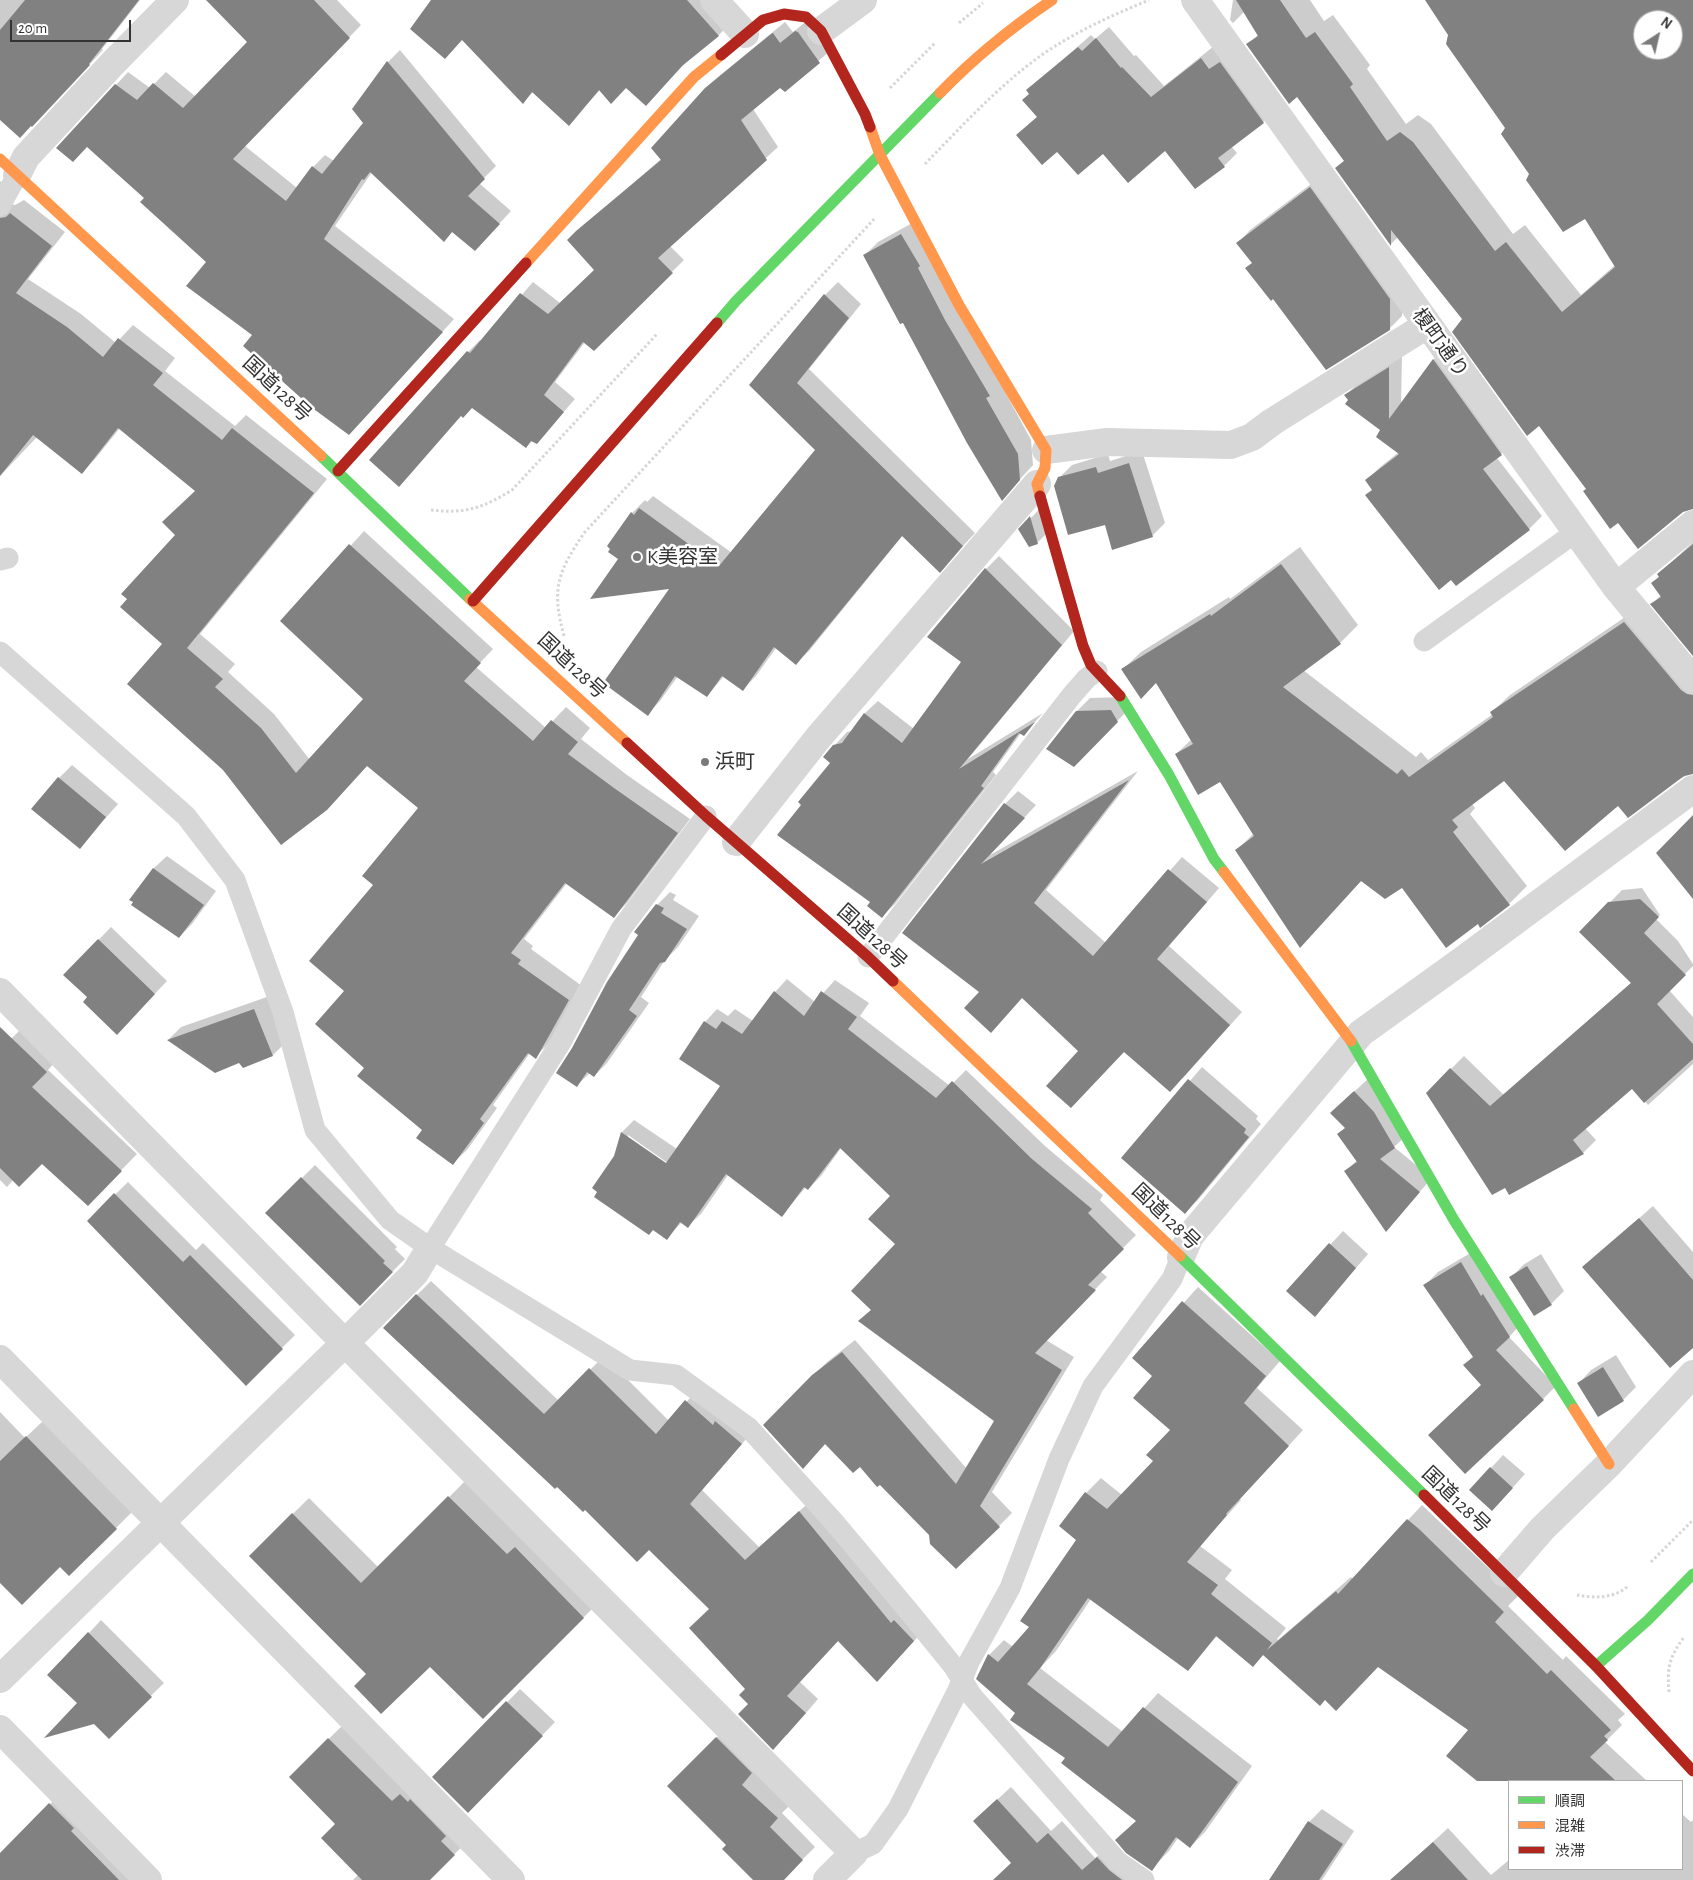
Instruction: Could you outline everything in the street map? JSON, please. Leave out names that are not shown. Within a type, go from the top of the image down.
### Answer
[{"type":"main road","points":[[473,601],[736,301],[968,64],[1024,19],[1052,0]]},
{"type":"main road","points":[[338,471],[694,77],[763,20],[784,14],[806,17],[821,31],[865,114],[880,155],[958,305],[1046,450],[1047,462],[1044,473],[1037,484],[1087,657],[1122,698],[1169,775],[1214,859],[1353,1044],[1454,1220],[1609,1464]]},
{"type":"main road","name":"国道128号","points":[[9,167],[338,471],[473,601],[706,816],[868,957],[1181,1257],[1504,1573],[1596,1666],[1693,1771]]},
{"type":"main road","points":[[1596,1666],[1648,1620],[1693,1574]]},
{"type":"street","points":[[9,167],[26,157],[113,62],[175,0]]},
{"type":"street","points":[[714,0],[745,34]]},
{"type":"street","points":[[821,31],[863,0]]},
{"type":"street","name":"榎町通り","points":[[1195,0],[1616,587],[1693,680]]},
{"type":"street","points":[[1046,450],[1107,442],[1231,445],[1252,436],[1427,325]]},
{"type":"street","points":[[736,842],[818,738],[1037,484]]},
{"type":"street","points":[[1616,587],[1693,524]]},
{"type":"street","points":[[1181,1257],[1190,1236],[1353,1044],[1360,1033],[1464,959],[1693,790]]},
{"type":"street","points":[[0,992],[345,1344],[854,1854],[827,1880]]},
{"type":"street","points":[[0,1679],[345,1344],[415,1273],[430,1248]]},
{"type":"street","points":[[0,1359],[511,1880]]},
{"type":"street","points":[[1504,1573],[1542,1529],[1609,1464],[1693,1374]]},
{"type":"street","points":[[0,1729],[148,1880]]},
{"type":"lane","points":[[0,206],[9,167]]},
{"type":"lane","points":[[1424,641],[1576,532]]},
{"type":"lane","points":[[0,652],[186,816],[235,880],[283,1012],[315,1130],[390,1220],[430,1248],[630,1370],[676,1375],[749,1428],[846,1536],[954,1667],[972,1696],[1118,1862],[1144,1880]]},
{"type":"lane","points":[[868,957],[1072,695],[1087,678],[1097,671]]},
{"type":"lane","points":[[430,1248],[561,1042],[620,929],[706,816]]},
{"type":"lane","points":[[854,1854],[873,1844],[898,1809],[962,1680],[969,1662],[1010,1588],[1059,1459],[1093,1386],[1172,1279],[1181,1257]]},
{"type":"path","points":[[566,642],[559,616],[558,584],[561,571],[584,532],[899,191],[955,133],[1014,77],[1046,52],[1078,32],[1143,1],[1149,0]]},
{"type":"path","points":[[1669,1697],[1667,1672],[1675,1650],[1689,1630]]},
{"type":"building","points":[[25,0],[139,0],[90,65],[20,138],[0,120],[0,30]]},
{"type":"building","points":[[206,0],[314,0],[350,38],[233,159],[286,201],[312,166],[322,174],[363,123],[352,109],[387,61],[485,179],[468,196],[500,224],[475,251],[452,232],[444,242],[370,172],[364,180],[362,179],[324,239],[443,332],[349,435],[311,407],[243,346],[252,335],[186,286],[206,262],[140,202],[144,198],[87,147],[73,162],[56,148],[115,84],[137,100],[153,83],[183,108],[247,42]]},
{"type":"building","points":[[431,0],[687,0],[719,36],[682,66],[646,106],[626,88],[611,104],[599,90],[569,126],[532,92],[523,104],[462,40],[445,59],[410,29]]},
{"type":"building","points":[[1236,0],[1280,0],[1306,38],[1315,32],[1353,84],[1350,87],[1387,141],[1400,132],[1413,142],[1495,251],[1506,242],[1562,312],[1615,267],[1585,219],[1563,232],[1526,180],[1529,174],[1501,134],[1505,128],[1446,44],[1448,35],[1425,0],[1693,0],[1693,509],[1683,512],[1638,549],[1618,523],[1610,529],[1583,491],[1586,489],[1539,426],[1527,436],[1452,332],[1462,319],[1391,230],[1391,246],[1335,168],[1344,161],[1297,97],[1289,104],[1246,44],[1258,36]]},
{"type":"building","points":[[795,31],[798,32],[820,63],[785,92],[780,88],[741,120],[767,160],[658,258],[673,273],[594,351],[583,342],[544,395],[564,412],[537,444],[531,441],[526,448],[472,408],[463,418],[461,416],[399,487],[369,460],[467,351],[470,353],[520,293],[548,314],[594,270],[567,240],[661,160],[651,148],[705,88],[771,34],[773,33],[780,43]]},
{"type":"building","points":[[1096,38],[1121,68],[1151,97],[1201,58],[1209,69],[1220,62],[1264,123],[1218,158],[1225,167],[1195,189],[1165,151],[1128,183],[1103,154],[1078,175],[1057,152],[1042,165],[1016,135],[1037,117],[1022,100],[1029,94],[1026,90],[1078,47],[1082,51]]},
{"type":"building","points":[[1310,187],[1390,299],[1390,330],[1326,370],[1273,299],[1271,301],[1245,268],[1252,263],[1236,243]]},
{"type":"building","points":[[10,213],[52,246],[16,293],[67,327],[103,357],[118,338],[163,373],[153,385],[222,440],[232,428],[314,493],[187,648],[223,679],[215,687],[261,728],[296,773],[363,699],[280,621],[349,544],[481,663],[464,681],[533,741],[551,720],[578,742],[568,754],[678,833],[614,918],[565,883],[511,953],[521,960],[518,964],[569,1000],[536,1059],[528,1053],[480,1119],[484,1123],[453,1165],[416,1138],[422,1130],[357,1076],[364,1068],[315,1024],[344,991],[309,961],[373,885],[362,876],[418,808],[367,766],[327,810],[281,845],[223,770],[127,684],[162,644],[120,607],[127,599],[121,594],[175,535],[162,522],[195,491],[118,428],[82,474],[33,435],[0,476],[0,218],[6,217]]},
{"type":"building","points":[[901,234],[920,266],[918,268],[945,320],[990,396],[986,398],[1018,454],[1020,480],[1002,501],[967,443],[903,323],[900,324],[863,255]]},
{"type":"building","points":[[824,294],[849,318],[797,383],[963,546],[940,573],[902,536],[796,665],[774,647],[743,691],[722,676],[707,697],[675,676],[648,716],[603,683],[669,589],[590,599],[618,559],[608,552],[610,549],[607,546],[631,512],[634,515],[639,508],[719,566],[815,450],[749,385]]},
{"type":"building","points":[[1433,359],[1502,455],[1483,469],[1530,530],[1456,586],[1451,580],[1439,590],[1365,495],[1372,490],[1365,480],[1399,454],[1376,437],[1380,430],[1345,404],[1348,400],[1344,395],[1389,367],[1389,419]]},
{"type":"building","points":[[1129,463],[1153,537],[1112,550],[1105,525],[1068,535],[1054,486],[1058,477],[1096,467],[1098,473]]},
{"type":"building","points":[[1030,516],[1038,544],[1029,547],[1018,529]]},
{"type":"building","points":[[1693,544],[1693,656],[1650,604],[1661,597],[1651,583],[1659,577],[1657,574]]},
{"type":"building","points":[[1281,564],[1341,644],[1283,687],[1397,774],[1402,769],[1409,777],[1493,717],[1490,712],[1624,622],[1681,690],[1693,695],[1693,774],[1684,776],[1628,818],[1618,806],[1565,851],[1504,781],[1452,820],[1458,827],[1453,832],[1510,905],[1480,928],[1478,924],[1446,948],[1402,888],[1385,899],[1361,881],[1300,948],[1235,850],[1254,836],[1220,782],[1198,795],[1175,754],[1193,744],[1156,683],[1141,699],[1121,669],[1210,614],[1211,616]]},
{"type":"building","points":[[985,568],[1062,645],[959,769],[1035,722],[1024,736],[1019,733],[981,786],[984,788],[882,918],[867,906],[870,902],[777,835],[801,805],[798,802],[830,763],[823,757],[833,745],[842,743],[864,713],[902,743],[961,662],[927,637]]},
{"type":"building","points":[[1111,710],[1118,722],[1074,767],[1046,749],[1076,711]]},
{"type":"building","points":[[58,777],[106,817],[80,849],[31,809]]},
{"type":"building","points":[[1129,780],[1034,903],[1093,956],[1168,869],[1207,902],[1157,959],[1230,1025],[1170,1092],[1124,1052],[1071,1108],[1046,1086],[1078,1051],[1022,998],[991,1033],[964,1008],[979,992],[902,933],[1004,803],[1025,818],[981,864]]},
{"type":"building","points":[[1693,815],[1693,899],[1656,853]]},
{"type":"building","points":[[153,868],[204,905],[179,938],[131,905],[133,902],[129,900]]},
{"type":"building","points":[[1640,899],[1659,917],[1644,933],[1686,975],[1657,1004],[1693,1044],[1693,1059],[1644,1103],[1632,1089],[1573,1140],[1584,1154],[1509,1195],[1505,1188],[1492,1195],[1426,1093],[1450,1068],[1490,1106],[1631,983],[1579,932],[1608,902]]},
{"type":"building","points":[[656,904],[664,908],[661,913],[687,929],[665,962],[660,963],[629,1010],[637,1016],[594,1077],[587,1072],[577,1087],[556,1073],[572,1048],[607,982],[638,935],[634,932]]},
{"type":"building","points":[[98,939],[155,994],[117,1035],[83,1002],[87,997],[63,975]]},
{"type":"building","points":[[774,991],[804,1016],[821,991],[857,1017],[848,1029],[936,1098],[952,1081],[1032,1159],[1092,1209],[1088,1213],[1124,1249],[1088,1285],[1096,1290],[1035,1353],[1062,1370],[980,1506],[1000,1527],[956,1569],[930,1544],[929,1535],[880,1485],[877,1487],[860,1467],[853,1473],[825,1444],[803,1469],[763,1425],[812,1375],[842,1352],[956,1484],[994,1421],[858,1321],[871,1310],[851,1291],[895,1244],[868,1219],[890,1196],[840,1148],[808,1190],[804,1187],[782,1217],[726,1174],[688,1228],[680,1222],[667,1240],[653,1230],[649,1235],[594,1197],[597,1192],[592,1188],[614,1156],[621,1132],[666,1163],[720,1086],[679,1059],[704,1021],[716,1029],[722,1021],[742,1034]]},
{"type":"building","points":[[254,1009],[273,1056],[243,1068],[239,1063],[215,1073],[167,1040]]},
{"type":"building","points":[[0,1027],[47,1072],[32,1087],[122,1171],[88,1206],[42,1164],[19,1187],[0,1168]]},
{"type":"building","points":[[1188,1079],[1246,1129],[1244,1133],[1249,1137],[1185,1214],[1121,1158]]},
{"type":"building","points":[[1354,1091],[1374,1112],[1395,1148],[1380,1159],[1420,1192],[1386,1232],[1344,1171],[1357,1162],[1337,1134],[1345,1128],[1330,1113]]},
{"type":"building","points":[[301,1177],[385,1261],[383,1263],[393,1272],[360,1306],[265,1213]]},
{"type":"building","points":[[114,1193],[183,1262],[190,1255],[283,1349],[246,1386],[87,1221]]},
{"type":"building","points":[[1639,1218],[1693,1280],[1693,1348],[1670,1368],[1582,1267]]},
{"type":"building","points":[[1329,1243],[1356,1268],[1315,1317],[1286,1291]]},
{"type":"building","points":[[1461,1262],[1481,1296],[1483,1294],[1510,1337],[1496,1350],[1544,1400],[1465,1474],[1428,1435],[1481,1385],[1463,1365],[1473,1357],[1423,1285]]},
{"type":"building","points":[[1527,1266],[1552,1305],[1534,1316],[1509,1277]]},
{"type":"building","points":[[416,1294],[544,1414],[589,1368],[656,1434],[685,1400],[713,1425],[715,1421],[742,1444],[690,1504],[745,1560],[799,1511],[891,1623],[894,1620],[914,1641],[877,1682],[838,1641],[787,1696],[806,1713],[773,1750],[738,1714],[748,1704],[739,1695],[745,1689],[689,1628],[709,1609],[649,1550],[637,1562],[585,1510],[583,1512],[557,1487],[555,1489],[383,1328]]},
{"type":"building","points":[[1182,1301],[1266,1376],[1244,1403],[1289,1446],[1226,1514],[1187,1562],[1218,1585],[1211,1594],[1272,1643],[1267,1650],[1336,1591],[1338,1594],[1407,1519],[1504,1612],[1495,1622],[1547,1674],[1551,1670],[1611,1730],[1604,1736],[1608,1740],[1590,1757],[1615,1780],[1477,1781],[1446,1756],[1468,1730],[1378,1667],[1336,1711],[1325,1700],[1320,1706],[1263,1655],[1253,1667],[1216,1636],[1188,1671],[1088,1598],[1041,1667],[1027,1684],[1108,1747],[1143,1707],[1238,1782],[1190,1848],[1176,1837],[1152,1871],[1126,1853],[1115,1840],[1136,1821],[1061,1763],[1065,1758],[1010,1720],[1015,1713],[976,1679],[988,1654],[998,1662],[1029,1627],[1020,1621],[1076,1540],[1059,1526],[1085,1492],[1107,1509],[1153,1461],[1146,1455],[1170,1430],[1133,1398],[1152,1376],[1132,1358]]},
{"type":"building","points":[[1603,1367],[1624,1401],[1598,1417],[1577,1383]]},
{"type":"building","points":[[26,1436],[117,1529],[69,1576],[60,1567],[22,1605],[0,1583],[0,1461]]},
{"type":"building","points":[[1490,1467],[1513,1488],[1492,1511],[1469,1490]]},
{"type":"building","points":[[448,1496],[507,1554],[515,1547],[584,1618],[483,1719],[430,1667],[381,1714],[354,1686],[366,1674],[249,1556],[292,1513],[361,1583]]},
{"type":"building","points":[[88,1632],[152,1697],[109,1739],[94,1724],[44,1738],[77,1703],[47,1675]]},
{"type":"building","points":[[506,1701],[543,1736],[468,1813],[432,1777]]},
{"type":"building","points":[[716,1737],[752,1773],[742,1785],[778,1818],[770,1827],[803,1860],[784,1880],[753,1880],[722,1849],[726,1845],[667,1786]]},
{"type":"building","points":[[328,1738],[392,1801],[400,1794],[408,1802],[410,1799],[446,1836],[441,1841],[455,1855],[430,1880],[362,1880],[321,1838],[335,1824],[289,1777]]},
{"type":"building","points":[[997,1799],[1037,1843],[1048,1833],[1082,1870],[1097,1857],[1122,1880],[993,1880],[1011,1863],[973,1821]]},
{"type":"building","points":[[49,1803],[74,1828],[71,1831],[119,1880],[0,1880],[0,1853]]},
{"type":"building","points":[[1308,1821],[1343,1844],[1319,1880],[1269,1880]]},
{"type":"building","points":[[1433,1842],[1468,1880],[1390,1880]]},
{"type":"traffic: fast","points":[[717,323],[736,301],[940,93]]},
{"type":"traffic: fast","points":[[321,456],[470,599]]},
{"type":"traffic: fast","points":[[1120,696],[1169,775],[1214,859],[1224,872]]},
{"type":"traffic: fast","points":[[1351,1041],[1454,1220],[1574,1409]]},
{"type":"traffic: fast","points":[[1180,1256],[1424,1495]]},
{"type":"traffic: fast","points":[[1596,1666],[1648,1620],[1693,1574]]},
{"type":"traffic: slow","points":[[940,93],[994,44],[1052,0]]},
{"type":"traffic: slow","points":[[526,263],[694,77],[721,55]]},
{"type":"traffic: slow","points":[[870,127],[880,155],[959,305],[1046,450],[1045,468],[1037,484],[1040,496]]},
{"type":"traffic: slow","points":[[0,159],[321,456]]},
{"type":"traffic: slow","points":[[470,599],[627,743]]},
{"type":"traffic: slow","points":[[1224,872],[1351,1041]]},
{"type":"traffic: slow","points":[[893,981],[1180,1256]]},
{"type":"traffic: slow","points":[[1574,1409],[1609,1464]]},
{"type":"traffic: jam","points":[[721,55],[763,20],[784,14],[806,17],[821,31],[870,127]]},
{"type":"traffic: jam","points":[[338,471],[526,263]]},
{"type":"traffic: jam","points":[[473,601],[717,323]]},
{"type":"traffic: jam","points":[[1040,496],[1083,646],[1091,665],[1120,696]]},
{"type":"traffic: jam","points":[[627,743],[706,816],[893,981]]},
{"type":"traffic: jam","points":[[1424,1495],[1596,1666],[1693,1771]]},
{"type":"place","name":"K美容室","points":[[637,557]]},
{"type":"place","name":"浜町","points":[[705,762]]}]
